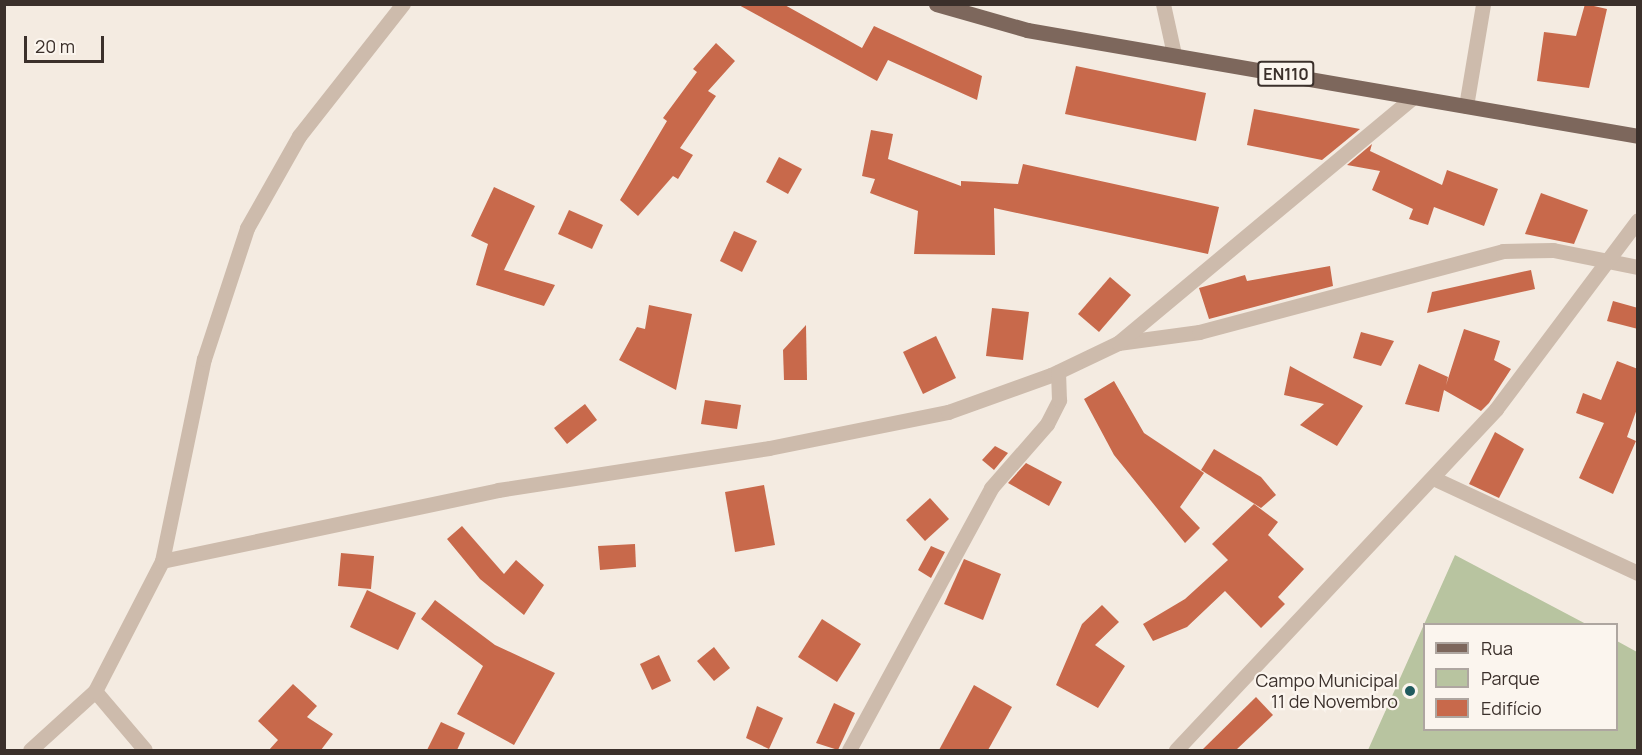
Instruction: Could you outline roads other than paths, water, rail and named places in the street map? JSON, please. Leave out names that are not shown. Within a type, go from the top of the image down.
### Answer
[{"type":"main road","name":"EN110","points":[[936,4],[1027,30],[1638,136]]},
{"type":"street","points":[[30,750],[95,691],[162,561],[204,359],[247,228],[299,136],[403,4]]},
{"type":"street","points":[[1163,4],[1174,54]]},
{"type":"street","points":[[1466,106],[1483,4]]},
{"type":"street","points":[[162,561],[498,490],[769,448],[948,412],[1058,372],[1118,343],[1413,97]]},
{"type":"street","points":[[1176,750],[1496,409],[1638,220]]},
{"type":"street","points":[[1118,343],[1199,332],[1503,250],[1611,258],[1638,267]]},
{"type":"street","points":[[849,750],[990,488],[1047,424],[1059,400],[1058,372]]},
{"type":"street","points":[[1433,478],[1638,573]]},
{"type":"street","points":[[95,691],[145,750]]},
{"type":"place","name":"Campo Municipal 11 de Novembro","points":[[1410,691]]}]
